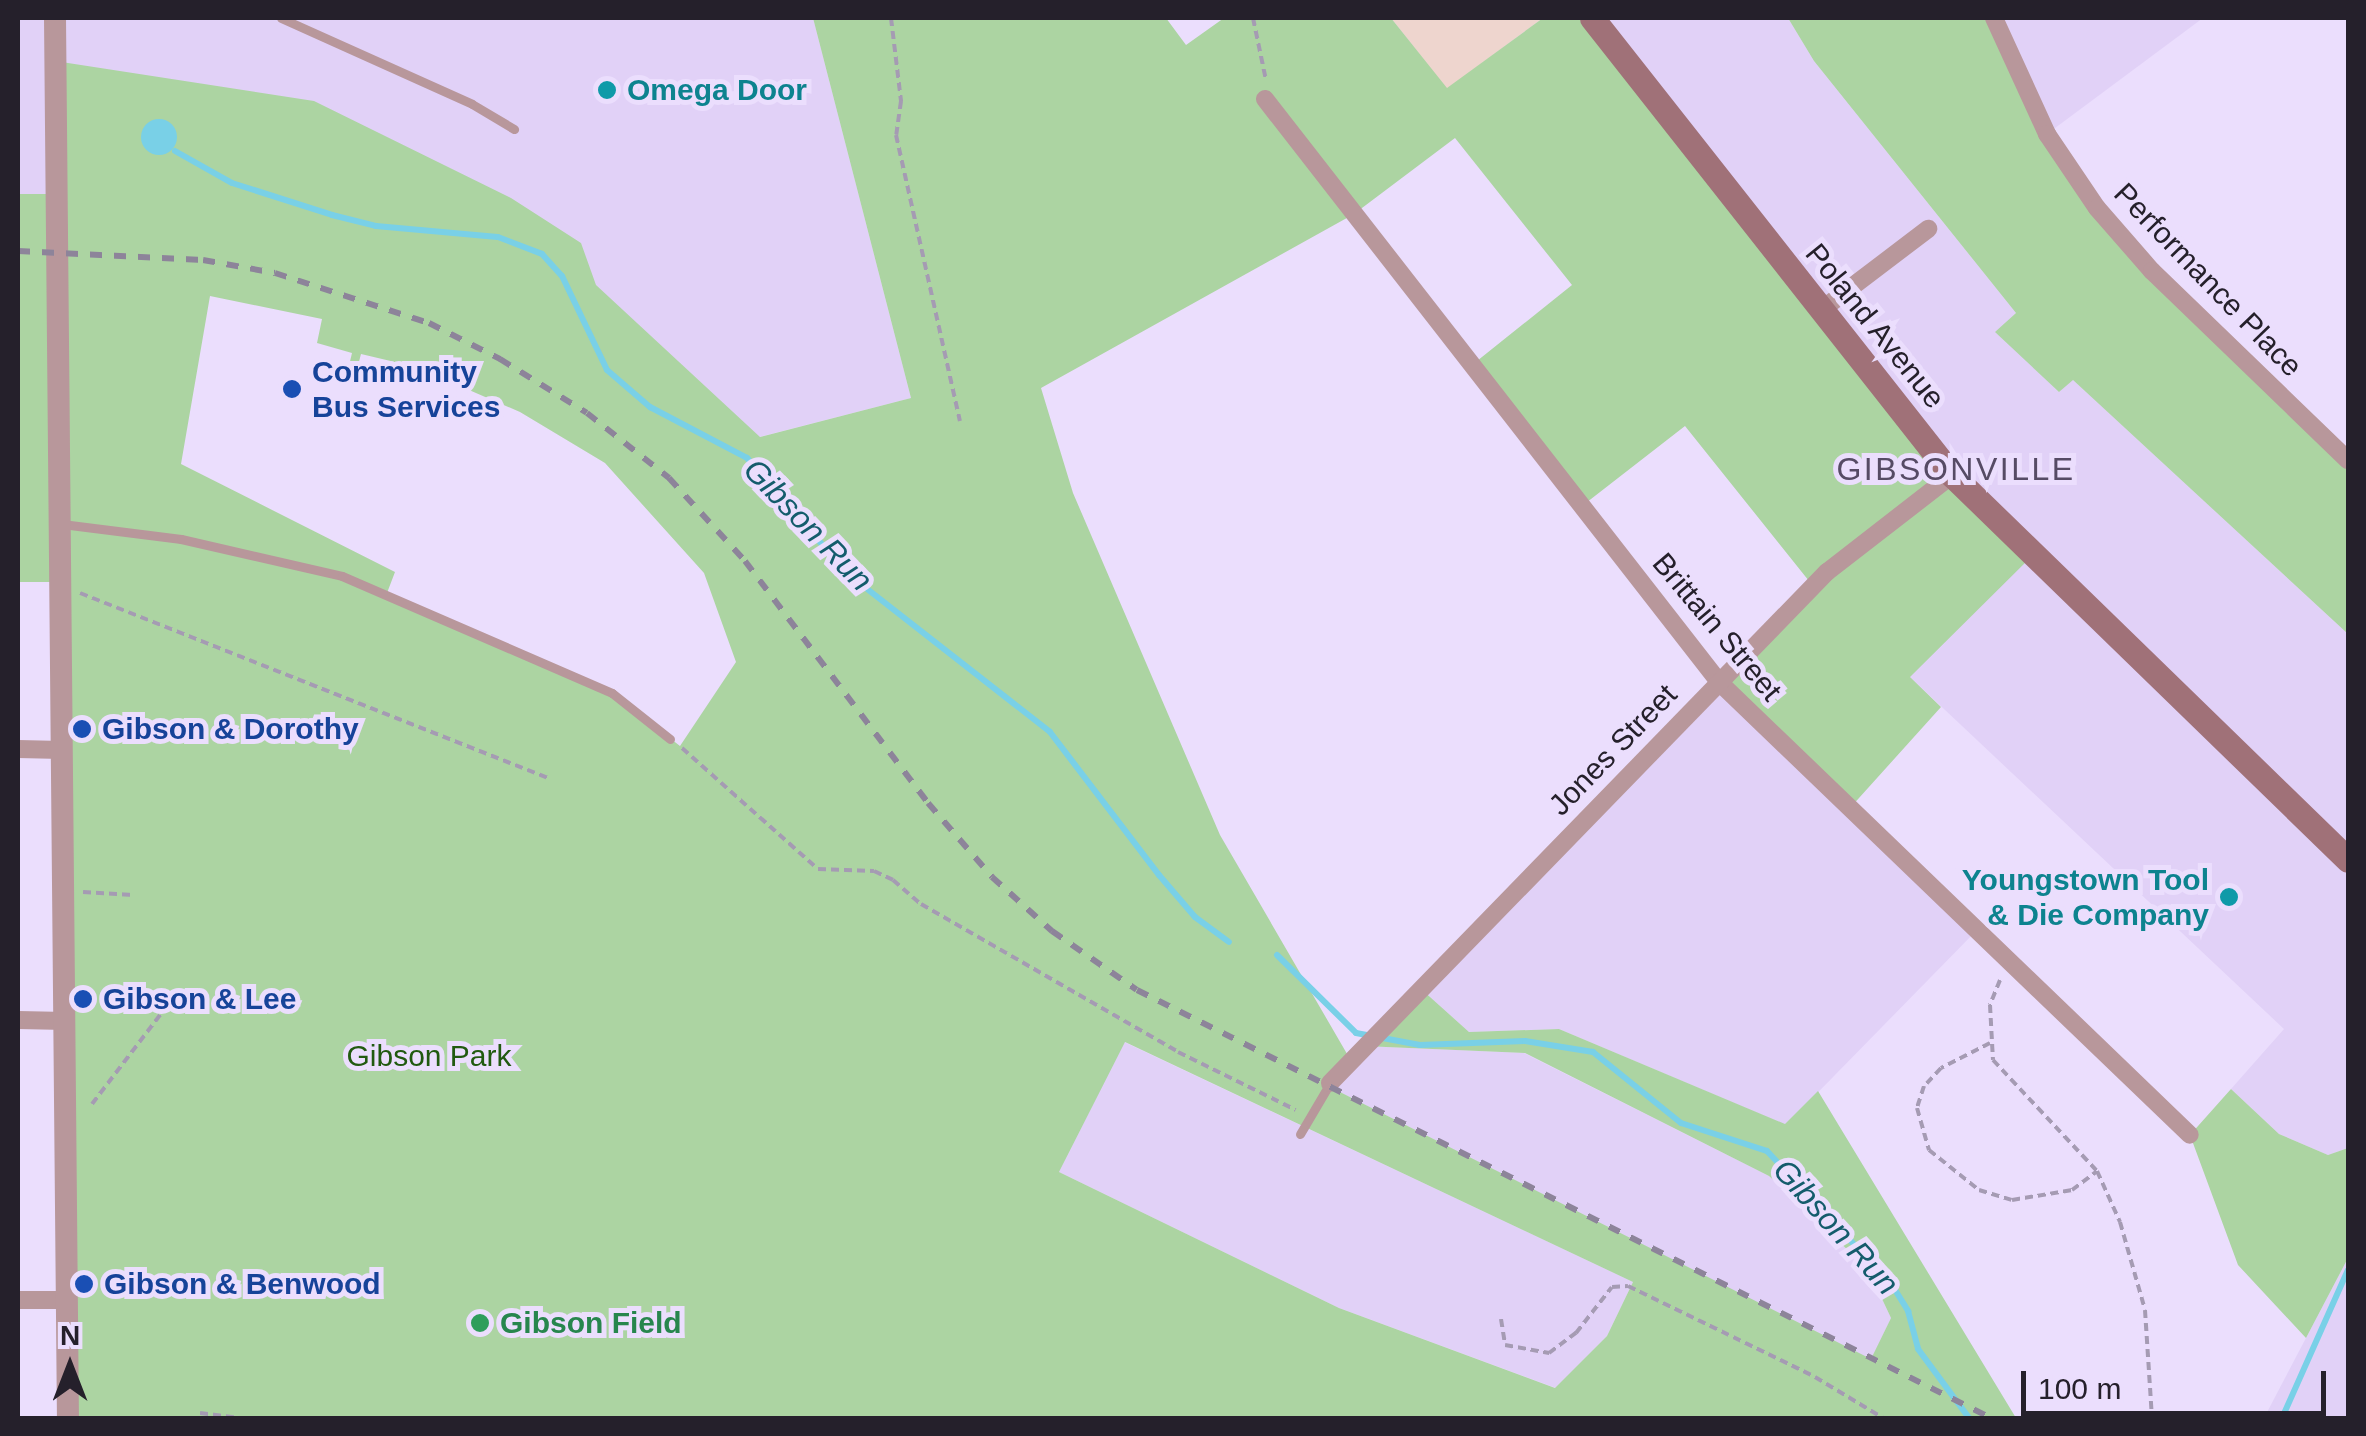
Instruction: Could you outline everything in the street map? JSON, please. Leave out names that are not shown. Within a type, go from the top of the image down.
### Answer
[{"type":"main road","name":"Poland Avenue","points":[[1592,18],[1952,475],[2348,860]]},
{"type":"street","points":[[55,18],[68,1418]]},
{"type":"street","name":"Performance Place","points":[[1994,18],[2047,134],[2096,208],[2152,271],[2348,460]]},
{"type":"street","name":"Brittain Street","points":[[1265,100],[1719,682],[2190,1135]]},
{"type":"street","points":[[1820,311],[1928,229]]},
{"type":"street","name":"Jones Street","points":[[1330,1083],[1827,572],[1952,475]]},
{"type":"street","points":[[18,749],[62,750]]},
{"type":"street","points":[[18,1020],[66,1020]]},
{"type":"street","points":[[18,1300],[68,1300]]},
{"type":"lane","points":[[281,18],[472,104],[514,129]]},
{"type":"lane","points":[[59,524],[180,540],[342,576],[612,693],[670,739]]},
{"type":"lane","points":[[1300,1134],[1330,1083]]},
{"type":"path","points":[[892,18],[900,101],[896,135],[926,294],[960,421]]},
{"type":"path","points":[[1254,18],[1264,50],[1265,100]]},
{"type":"path","points":[[60,590],[88,594],[548,778]]},
{"type":"path","points":[[670,739],[818,869],[874,871],[892,880],[921,904],[1162,1043],[1310,1117]]},
{"type":"path","points":[[82,892],[133,895]]},
{"type":"path","points":[[2012,964],[1990,1005],[1993,1060],[2015,1090],[2097,1172],[2120,1222],[2144,1310],[2152,1418]]},
{"type":"path","points":[[92,1104],[170,1002]]},
{"type":"path","points":[[1990,1042],[1940,1068],[1924,1086],[1917,1108],[1928,1150],[1979,1190],[2012,1200],[2060,1195],[2097,1172]]},
{"type":"path","points":[[1501,1319],[1505,1345],[1550,1353],[1576,1333],[1612,1287],[1628,1286],[1815,1376],[1883,1418]]},
{"type":"path","points":[[200,1413],[240,1418]]},
{"type":"shaded area","points":[[18,18],[813,18],[911,398],[759,437],[595,285],[580,242],[18,194]]},
{"type":"shaded area","points":[[1391,18],[1543,18],[1447,89]]},
{"type":"shaded area","points":[[1592,18],[1788,18],[1814,61],[2016,313],[1996,332],[2059,392],[2072,379],[2348,634],[2348,1148],[2328,1155],[2279,1134],[2231,1089],[2284,1029],[1910,677],[1952,475]]},
{"type":"shaded area","points":[[1994,18],[2203,18],[2047,134]]},
{"type":"shaded area","points":[[1719,682],[1977,930],[1786,1125],[1559,1029],[1469,1032],[1420,988]]},
{"type":"shaded area","points":[[1124,1042],[1633,1282],[1607,1336],[1556,1388],[1339,1308],[1059,1172]]},
{"type":"shaded area","points":[[1363,1046],[1524,1053],[1769,1176],[1868,1269],[1891,1318],[1871,1360],[1328,1086]]},
{"type":"shaded area","points":[[2348,1258],[2348,1418],[2264,1418]]},
{"type":"green space","name":"Gibson Park","points":[[813,18],[1166,18],[1186,45],[1224,18],[1391,18],[1447,88],[1543,18],[1592,18],[1701,158],[2034,554],[1910,677],[1941,707],[1850,808],[1719,682],[1813,586],[1685,426],[1582,506],[1472,365],[1572,285],[1455,138],[1354,214],[1041,388],[1073,493],[1220,835],[1350,1059],[1328,1086],[1871,1359],[1891,1318],[1868,1269],[1769,1176],[1525,1053],[1363,1046],[1420,988],[1469,1032],[1559,1029],[1785,1124],[1818,1091],[2016,1418],[68,1418],[59,582],[18,582],[18,194],[55,194],[55,61],[314,101],[511,198],[581,243],[596,285],[760,437],[911,398]],"holes":[[[210,296],[322,319],[317,343],[352,353],[347,374],[355,377],[361,354],[416,367],[520,412],[605,463],[704,573],[736,662],[680,746],[612,693],[387,593],[395,572],[181,464]],[[1125,1042],[1633,1282],[1607,1336],[1555,1388],[1339,1308],[1059,1172]]]},
{"type":"green space","points":[[1788,18],[1994,18],[2097,208],[2348,460],[2348,634],[2073,380],[2059,392],[1995,332],[2016,313],[1814,61]]},
{"type":"green space","points":[[2231,1089],[2279,1134],[2328,1155],[2348,1148],[2348,1258],[2306,1338],[2238,1265],[2190,1135]]},
{"type":"water","points":[[159,119],[172,124],[177,137],[172,150],[159,155],[146,150],[141,137],[146,124]]},
{"type":"waterway","name":"Gibson Run","points":[[175,151],[232,183],[332,215],[376,226],[498,237],[542,254],[562,276],[607,370],[650,407],[747,458],[848,574],[1050,732],[1159,875],[1195,917],[1229,942]]},
{"type":"waterway","name":"Gibson Run","points":[[1277,955],[1356,1033],[1420,1045],[1525,1041],[1593,1052],[1681,1123],[1767,1151],[1892,1285],[1908,1311],[1918,1349],[1969,1418]]},
{"type":"waterway","name":"Gibson Run","points":[[2282,1418],[2348,1270]]},
{"type":"railway","points":[[18,251],[203,260],[275,273],[429,323],[500,359],[587,413],[669,478],[745,561],[928,803],[992,877],[1052,931],[1137,990],[1991,1418]]},
{"type":"place","name":"Omega Door","points":[[607,90]]},
{"type":"place","name":"Community Bus Services","points":[[292,389]]},
{"type":"place","name":"Gibson & Dorothy","points":[[82,729]]},
{"type":"place","name":"Youngstown Tool & Die Company","points":[[2229,897]]},
{"type":"place","name":"Gibson & Lee","points":[[83,999]]},
{"type":"place","name":"Gibson & Benwood","points":[[84,1284]]},
{"type":"place","name":"Gibson Field","points":[[480,1323]]},
{"type":"district","name":"GIBSONVILLE","points":[[1956,469]]}]
